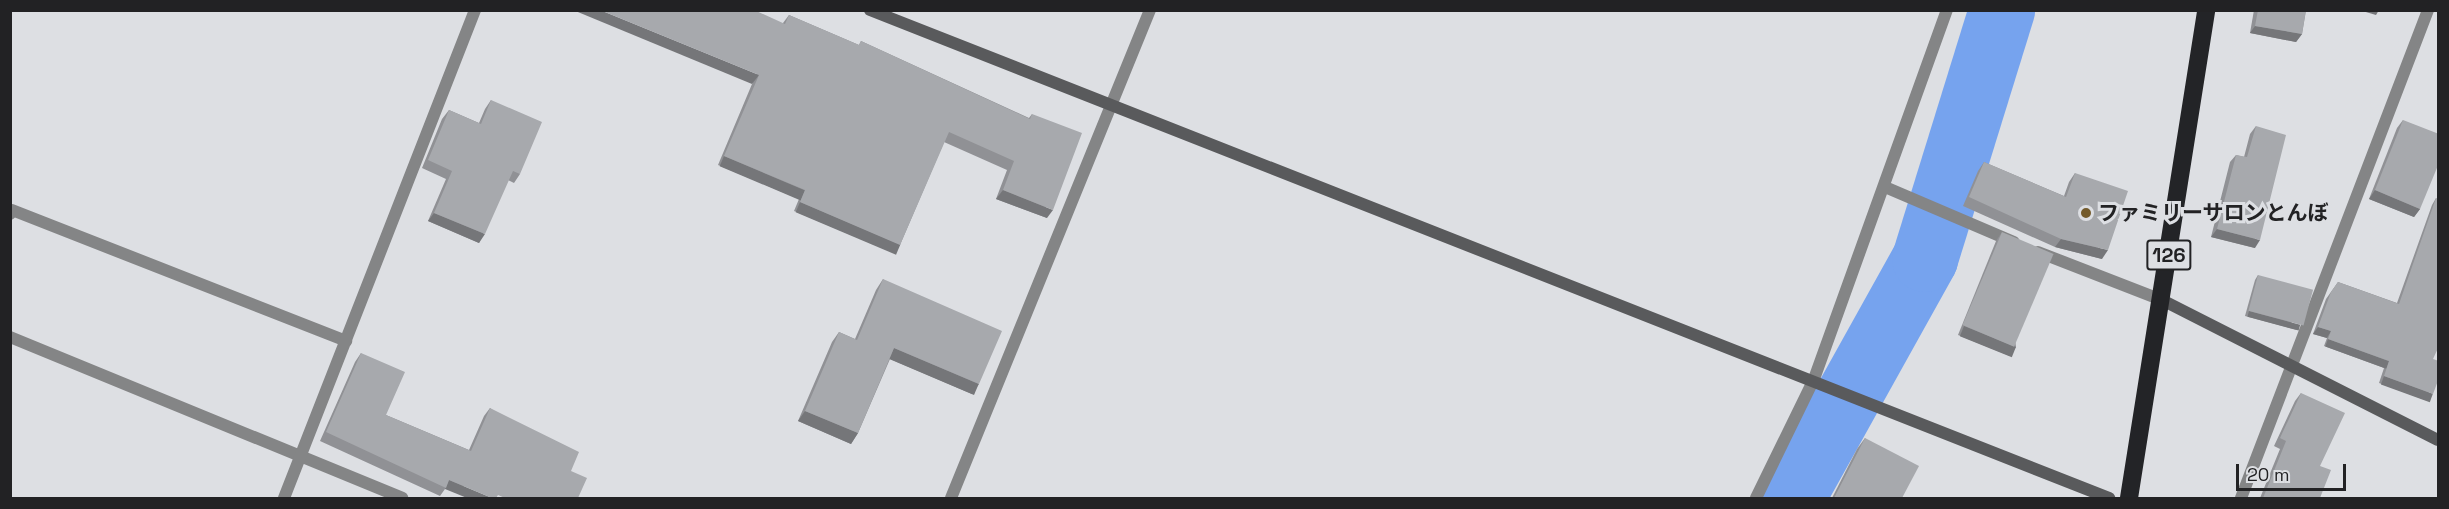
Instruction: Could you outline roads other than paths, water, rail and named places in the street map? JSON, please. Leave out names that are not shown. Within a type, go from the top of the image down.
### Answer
[{"type":"highway","name":"126","points":[[2129,498],[2206,10]]},
{"type":"street","points":[[284,498],[475,10]]},
{"type":"street","points":[[870,10],[2109,498]]},
{"type":"street","points":[[951,498],[1150,10]]},
{"type":"street","points":[[1756,498],[1814,380],[1947,10]]},
{"type":"street","points":[[2241,498],[2294,367],[2428,10]]},
{"type":"street","points":[[1885,187],[2162,300],[2439,440]]},
{"type":"street","points":[[10,214],[12,210],[346,341]]},
{"type":"street","points":[[10,337],[402,498]]},
{"type":"waterway","points":[[1792,498],[1925,259],[2002,10]]},
{"type":"place","name":"ファミリーサロンとんぼ","points":[[2086,213]]}]
